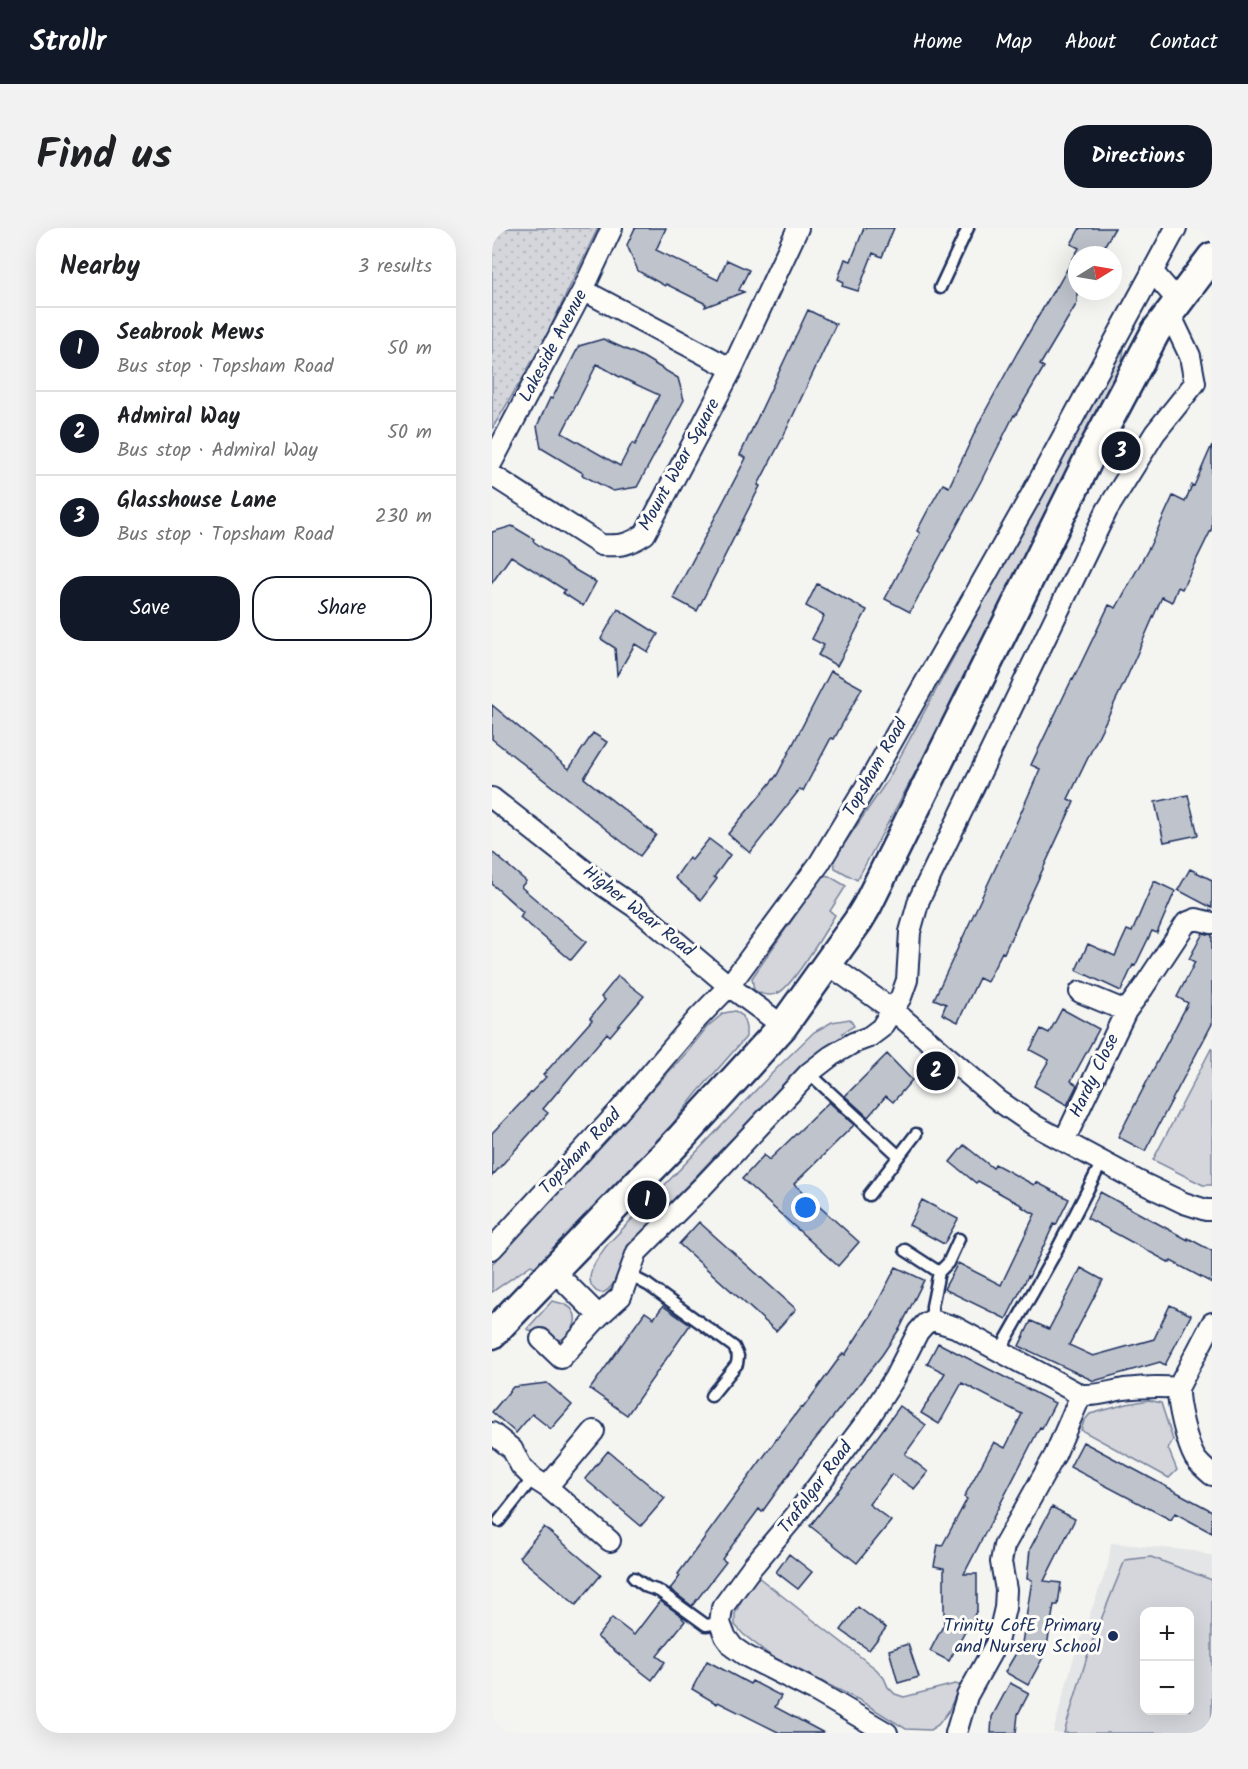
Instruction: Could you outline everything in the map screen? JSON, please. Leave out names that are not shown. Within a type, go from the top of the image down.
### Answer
[{"type":"street","name":"Lakeside Avenue","points":[[492,462],[584,290],[612,228]]},
{"type":"street","name":"Mount Wear Square","points":[[492,475],[601,545],[620,546],[645,534],[732,369],[798,228]]},
{"type":"street","name":"Topsham Road","points":[[492,1249],[618,1112],[698,1018],[729,986],[819,864],[873,775],[1034,490],[1176,228]]},
{"type":"street","points":[[492,1334],[681,1138],[783,1026],[867,906],[1096,444],[1156,331],[1212,256]]},
{"type":"street","points":[[541,1339],[561,1358],[599,1316],[621,1296],[637,1252],[704,1185],[809,1073],[831,1056],[869,1037],[881,1028],[894,1011],[902,997],[907,980],[910,932],[923,892],[1107,510],[1155,433],[1194,383],[1190,356],[1173,306],[1152,271]]},
{"type":"street","points":[[584,290],[732,369]]},
{"type":"street","name":"Higher Wear Road","points":[[492,798],[604,886],[635,907],[729,986],[783,1026]]},
{"type":"street","name":"Hardy Close","points":[[1064,1141],[1126,1011],[1186,922],[1196,919],[1212,923]]},
{"type":"street","points":[[828,964],[894,1011],[999,1101],[1034,1125],[1184,1203],[1212,1210]]},
{"type":"street","name":"Hardy Close","points":[[1080,992],[1126,1011]]},
{"type":"street","points":[[554,1271],[599,1316]]},
{"type":"street","points":[[932,1320],[955,1327],[1081,1395],[1098,1396],[1124,1389],[1162,1386],[1178,1388]]},
{"type":"street","name":"Trafalgar Road","points":[[720,1623],[722,1608],[869,1418],[894,1379],[918,1332],[932,1320]]},
{"type":"street","points":[[1212,1323],[1206,1348],[1178,1388],[1177,1400],[1196,1460],[1212,1475]]},
{"type":"street","points":[[956,1733],[967,1696],[997,1642],[1005,1608],[1006,1590],[1001,1562],[1004,1546],[1055,1455],[1081,1395]]},
{"type":"street","points":[[540,1482],[594,1431]]},
{"type":"street","points":[[492,1433],[513,1449],[521,1466],[610,1542]]},
{"type":"street","points":[[720,1623],[725,1636],[740,1652],[817,1692],[888,1733]]},
{"type":"lane","points":[[940,288],[968,228]]},
{"type":"lane","points":[[809,1073],[898,1155]]},
{"type":"lane","points":[[869,1195],[916,1134]]},
{"type":"lane","points":[[999,1352],[1053,1257],[1102,1162]]},
{"type":"lane","points":[[932,1320],[932,1306],[939,1272],[948,1263],[959,1239]]},
{"type":"lane","points":[[905,1250],[939,1272]]},
{"type":"lane","points":[[629,1275],[648,1285],[734,1347],[738,1356],[737,1364],[711,1396]]},
{"type":"lane","points":[[499,1521],[540,1482]]},
{"type":"lane","points":[[634,1578],[658,1591],[706,1624],[720,1623]]},
{"type":"shaded area","points":[[492,228],[598,228],[540,349],[492,429]]},
{"type":"shaded area","points":[[1126,337],[1122,361],[1126,364],[1003,598],[949,710],[857,880],[835,868],[834,859],[887,781]]},
{"type":"shaded area","points":[[823,875],[846,886],[830,911],[835,915],[786,987],[777,994],[770,995],[754,990],[752,978]]},
{"type":"shaded area","points":[[735,1011],[743,1016],[746,1037],[697,1093],[648,1155],[537,1268],[531,1265],[492,1292],[492,1264],[688,1051],[708,1026],[724,1013]]},
{"type":"shaded area","points":[[850,1019],[854,1026],[842,1033],[844,1040],[833,1044],[800,1069],[646,1229],[635,1243],[610,1287],[603,1293],[595,1290],[591,1284],[591,1272],[607,1245],[814,1032],[832,1022]]},
{"type":"shaded area","points":[[1212,1047],[1212,1185],[1203,1185],[1153,1160]]},
{"type":"shaded area","points":[[552,1301],[569,1307],[575,1315],[572,1330],[566,1337],[558,1340],[527,1329]]},
{"type":"shaded area","points":[[1149,1400],[1161,1403],[1173,1440],[1168,1448],[1177,1470],[1169,1478],[1081,1430],[1090,1414]]},
{"type":"shaded area","name":"Trinity CofE Primary and Nursery School","points":[[1111,1543],[1194,1551],[1212,1556],[1212,1733],[1053,1733],[1073,1660],[1108,1565]]},
{"type":"shaded area","name":"Trinity CofE Primary and Nursery School","points":[[1151,1557],[1212,1580],[1212,1733],[1064,1733],[1090,1647],[1125,1560]]},
{"type":"shaded area","points":[[758,1577],[876,1669],[895,1694],[904,1697],[955,1684],[960,1685],[948,1712],[938,1725],[930,1730],[906,1729],[859,1700],[771,1656],[735,1625],[735,1614],[743,1597]]},
{"type":"building","points":[[635,228],[666,228],[656,250],[718,280],[727,260],[749,270],[739,290],[744,292],[705,307],[706,304],[638,271],[627,245]]},
{"type":"building","points":[[864,228],[894,228],[882,257],[873,253],[858,291],[842,286],[844,282],[838,279],[845,259],[851,261]]},
{"type":"building","points":[[1080,228],[1115,228],[1104,246],[1071,244]]},
{"type":"building","points":[[1068,268],[1068,300],[1077,300],[1077,303],[1040,365],[1044,367],[1014,415],[910,612],[885,599],[920,533],[917,531],[928,510],[943,484],[949,487],[982,417]]},
{"type":"building","points":[[808,310],[836,324],[758,485],[760,486],[697,611],[673,598],[746,458],[740,455]]},
{"type":"building","points":[[603,339],[643,357],[678,378],[684,400],[637,487],[613,491],[582,475],[583,473],[541,448],[537,426],[579,346]],"holes":[[[597,364],[659,395],[635,445],[632,443],[620,466],[562,433]]]},
{"type":"building","points":[[1212,445],[1212,528],[1182,589],[1178,587],[1172,602],[1162,597],[1127,677],[1068,799],[1074,802],[1004,953],[1002,952],[987,982],[979,978],[958,1022],[942,1014],[946,1004],[934,999],[1040,769],[1031,765],[1109,605],[1116,608],[1150,546],[1173,496],[1185,502]]},
{"type":"building","points":[[512,526],[534,539],[533,541],[570,567],[596,582],[583,606],[563,593],[565,590],[511,556],[492,583],[492,532]]},
{"type":"building","points":[[817,584],[867,610],[837,666],[818,655],[824,645],[812,639],[824,616],[806,606]]},
{"type":"building","points":[[618,609],[658,634],[648,652],[635,644],[617,675],[615,648],[601,639]]},
{"type":"building","points":[[831,671],[862,688],[834,739],[831,738],[803,791],[800,789],[750,853],[728,834],[777,775]]},
{"type":"building","points":[[492,705],[569,769],[593,733],[607,742],[584,778],[656,835],[640,856],[492,739]]},
{"type":"building","points":[[1188,795],[1198,835],[1164,842],[1155,802]]},
{"type":"building","points":[[709,839],[730,855],[714,877],[717,879],[701,900],[675,878],[689,858],[692,860]]},
{"type":"building","points":[[492,852],[526,881],[521,887],[586,942],[571,960],[520,917],[523,912],[492,884]]},
{"type":"building","points":[[1190,869],[1212,880],[1212,908],[1178,890]]},
{"type":"building","points":[[1154,881],[1175,891],[1157,933],[1152,931],[1121,991],[1076,970],[1088,944],[1115,956],[1127,930],[1132,932]]},
{"type":"building","points":[[1203,933],[1212,935],[1212,1024],[1145,1151],[1118,1137],[1188,1003],[1177,997],[1195,962],[1189,959]]},
{"type":"building","points":[[618,976],[644,996],[610,1036],[607,1033],[543,1109],[548,1113],[492,1176],[492,1133],[546,1077],[543,1075],[592,1020],[590,1018],[605,1000],[601,997]]},
{"type":"building","points":[[1062,1009],[1099,1029],[1071,1081],[1077,1085],[1067,1105],[1034,1086],[1049,1060],[1030,1050],[1041,1029],[1049,1033]]},
{"type":"building","points":[[887,1054],[912,1080],[893,1102],[886,1096],[868,1117],[845,1096]]},
{"type":"building","points":[[829,1102],[854,1125],[794,1184],[859,1242],[838,1266],[742,1179],[764,1155],[769,1160]]},
{"type":"building","points":[[964,1145],[993,1168],[995,1164],[1034,1185],[1036,1182],[1069,1199],[1006,1319],[944,1289],[958,1263],[1001,1285],[1035,1214],[978,1181],[976,1183],[950,1162]]},
{"type":"building","points":[[1100,1192],[1212,1251],[1212,1283],[1087,1218]]},
{"type":"building","points":[[922,1200],[958,1219],[944,1244],[909,1225]]},
{"type":"building","points":[[699,1222],[796,1309],[776,1331],[679,1244]]},
{"type":"building","points":[[896,1267],[924,1280],[900,1328],[882,1355],[802,1456],[762,1512],[759,1509],[722,1559],[726,1562],[692,1606],[670,1589],[680,1576],[678,1574],[778,1437],[801,1407],[803,1408],[843,1353],[845,1355],[871,1315]]},
{"type":"building","points":[[1081,1268],[1103,1280],[1069,1345],[1093,1356],[1154,1339],[1170,1305],[1191,1315],[1165,1365],[1160,1362],[1094,1381],[1019,1346],[1031,1321],[1049,1329]]},
{"type":"building","points":[[663,1306],[690,1325],[627,1415],[590,1389],[645,1312],[654,1318]]},
{"type":"building","points":[[938,1343],[1055,1403],[1042,1428],[1040,1427],[964,1574],[977,1574],[977,1610],[949,1661],[930,1651],[944,1624],[944,1568],[934,1566],[938,1545],[942,1546],[967,1499],[964,1497],[994,1442],[1005,1448],[1022,1414],[962,1383],[939,1424],[921,1413],[945,1373],[927,1364]]},
{"type":"building","points":[[547,1383],[572,1405],[551,1429],[532,1414],[516,1433],[492,1412],[513,1387]]},
{"type":"building","points":[[900,1406],[926,1425],[905,1454],[928,1472],[914,1489],[892,1474],[869,1504],[891,1521],[857,1563],[810,1526]]},
{"type":"building","points":[[1083,1442],[1212,1511],[1212,1533],[1175,1513],[1171,1520],[1070,1467]]},
{"type":"building","points":[[608,1451],[665,1498],[641,1526],[585,1479]]},
{"type":"building","points":[[1052,1507],[1075,1519],[1044,1581],[1061,1583],[1058,1605],[1054,1605],[1046,1652],[1028,1685],[1005,1672],[1022,1643],[1032,1580],[1027,1579],[1030,1549]]},
{"type":"building","points":[[544,1527],[601,1575],[576,1605],[519,1557]]},
{"type":"building","points":[[789,1554],[812,1572],[798,1589],[776,1572]]},
{"type":"building","points":[[660,1601],[683,1617],[685,1621],[657,1656],[665,1662],[652,1680],[597,1637],[612,1618],[634,1635]]},
{"type":"building","points":[[858,1607],[886,1628],[869,1650],[841,1630]]},
{"type":"building","points":[[908,1644],[919,1677],[898,1683],[889,1650]]},
{"type":"building","points":[[707,1661],[750,1684],[752,1681],[781,1696],[775,1707],[824,1733],[780,1733],[718,1702],[717,1704],[692,1689]]},
{"type":"building","points":[[1010,1683],[1029,1693],[1018,1714],[1016,1733],[991,1733],[992,1717]]},
{"type":"place","name":"Glasshouse Lane","points":[[1121,451]]},
{"type":"place","name":"Admiral Way","points":[[936,1071]]},
{"type":"place","name":"Seabrook Mews","points":[[647,1200]]},
{"type":"place","name":"Trinity CofE Primary and Nursery School","points":[[1113,1636]]}]
